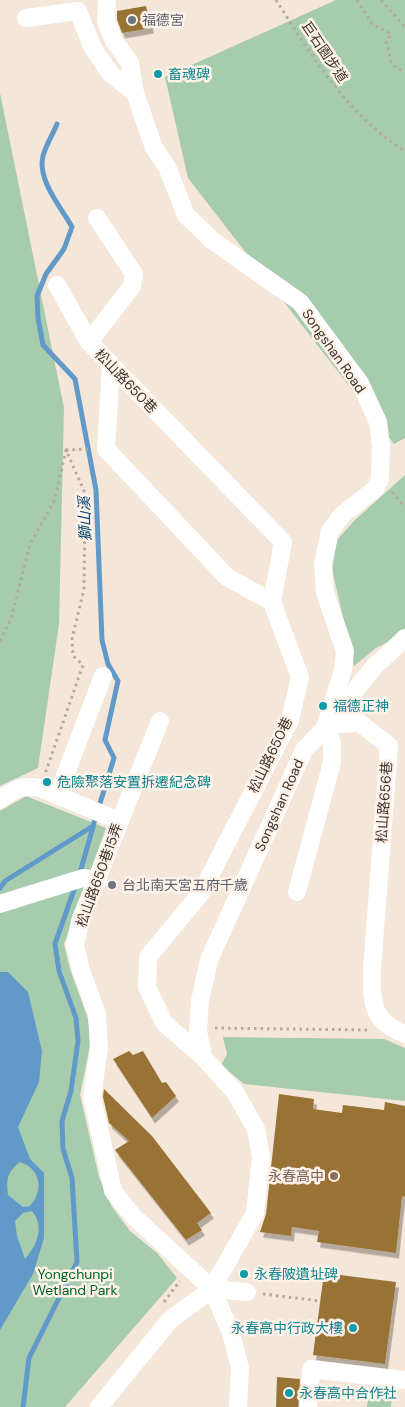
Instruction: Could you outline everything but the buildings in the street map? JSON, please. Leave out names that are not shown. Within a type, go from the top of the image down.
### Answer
[{"type":"street","name":"Songshan Road","points":[[107,0],[106,21],[114,41],[130,63],[135,93],[154,148],[168,167],[186,215],[212,242],[300,302],[360,383],[378,422],[381,445],[380,478],[375,489],[342,515],[330,531],[323,564],[325,593],[345,651],[339,683],[325,728],[304,750],[209,960],[200,1001],[198,1031],[203,1057]]},
{"type":"street","points":[[26,18],[78,11],[93,48],[110,73],[135,93]]},
{"type":"street","points":[[88,342],[132,286],[134,274],[97,218]]},
{"type":"street","name":"松山路650巷","points":[[57,285],[88,342],[283,542],[272,602],[300,677],[290,720],[201,893],[148,957],[148,988],[164,1023],[203,1057]]},
{"type":"street","points":[[111,365],[106,449],[227,577],[272,602]]},
{"type":"street","points":[[325,728],[374,667],[405,638]]},
{"type":"street","points":[[58,794],[103,676]]},
{"type":"street","points":[[339,683],[346,702],[360,723]]},
{"type":"street","name":"松山路650巷15弄","points":[[160,720],[119,821],[91,879],[80,921],[76,946],[81,970],[97,1014],[99,1048],[92,1097],[113,1191],[132,1216],[212,1289]]},
{"type":"street","points":[[325,728],[337,724],[360,723]]},
{"type":"street","name":"松山路656巷","points":[[360,723],[389,746],[372,968],[372,1000],[377,1016],[400,1032]]},
{"type":"street","points":[[297,892],[332,762],[332,742],[325,728]]},
{"type":"street","points":[[0,800],[16,788],[27,786],[40,788],[119,821]]},
{"type":"street","points":[[0,904],[91,879]]},
{"type":"street","points":[[99,1407],[170,1320],[212,1289],[255,1213],[261,1156],[256,1129],[235,1092],[203,1057]]},
{"type":"street","points":[[212,1289],[247,1292]]},
{"type":"street","points":[[212,1289],[231,1333],[240,1368],[238,1407]]},
{"type":"street","points":[[308,1407],[311,1369],[405,1380]]},
{"type":"path","name":"巨石園步道","points":[[276,0],[321,70],[344,100],[391,143],[405,151]]},
{"type":"path","points":[[357,0],[372,24],[391,34],[386,42],[391,63],[396,68],[405,71]]},
{"type":"path","points":[[381,0],[405,27]]},
{"type":"path","points":[[66,450],[106,449]]},
{"type":"path","points":[[0,641],[11,619],[30,544],[55,500],[66,450]]},
{"type":"path","points":[[40,788],[84,665],[73,656],[72,639],[84,589],[85,493],[66,450]]},
{"type":"path","points":[[215,1035],[213,1028],[400,1032]]},
{"type":"path","points":[[247,1292],[320,1301]]},
{"type":"green space","points":[[336,0],[405,0],[405,438],[394,444],[188,178],[165,77]]},
{"type":"green space","points":[[0,93],[64,408],[59,624],[38,768],[0,786]]},
{"type":"green space","points":[[405,475],[405,633],[376,648],[354,666],[332,569],[337,540],[355,520]]},
{"type":"green space","name":"Yongchunpi Wetland Park","points":[[26,796],[106,828],[64,944],[70,969],[88,1019],[91,1040],[80,1095],[99,1177],[112,1207],[130,1231],[157,1253],[177,1278],[65,1407],[0,1407],[0,811]]},
{"type":"green space","points":[[223,1037],[384,1039],[405,1048],[405,1101],[244,1084],[221,1065],[227,1054]]},
{"type":"green space","points":[[369,1389],[392,1392],[391,1407],[367,1407]]},
{"type":"water","points":[[0,972],[8,972],[28,992],[42,1051],[39,1082],[18,1127],[30,1159],[44,1173],[44,1238],[33,1274],[0,1330]],"holes":[[[20,1162],[32,1170],[38,1181],[39,1187],[30,1206],[23,1207],[8,1195],[8,1176],[12,1169]],[[32,1211],[36,1217],[39,1230],[36,1242],[25,1259],[17,1236],[15,1221],[23,1213]]]},
{"type":"waterway","name":"獅山溪","points":[[0,888],[5,881],[93,826],[114,758],[105,740],[118,681],[108,664],[102,640],[96,490],[75,379],[43,345],[38,318],[37,296],[46,274],[64,249],[72,227],[51,193],[43,174],[44,152],[57,124]]},
{"type":"waterway","points":[[79,876],[93,827]]},
{"type":"waterway","points":[[23,1407],[29,1358],[77,1262],[72,1178],[63,1149],[62,1121],[71,1091],[78,1041],[76,1018],[59,971],[55,944],[76,884]]},
{"type":"place","name":"福德宮","points":[[132,20]]},
{"type":"place","name":"畜魂碑","points":[[158,74]]},
{"type":"place","name":"福德正神","points":[[323,706]]},
{"type":"place","name":"危險聚落安置拆遷紀念碑","points":[[47,782]]},
{"type":"place","name":"台北南天宮五府千歲","points":[[112,885]]},
{"type":"place","name":"永春高中","points":[[334,1176]]},
{"type":"place","name":"永春陂遺址碑","points":[[244,1274]]},
{"type":"place","name":"永春高中行政大樓","points":[[353,1328]]},
{"type":"place","name":"永春高中合作社","points":[[289,1393]]}]
